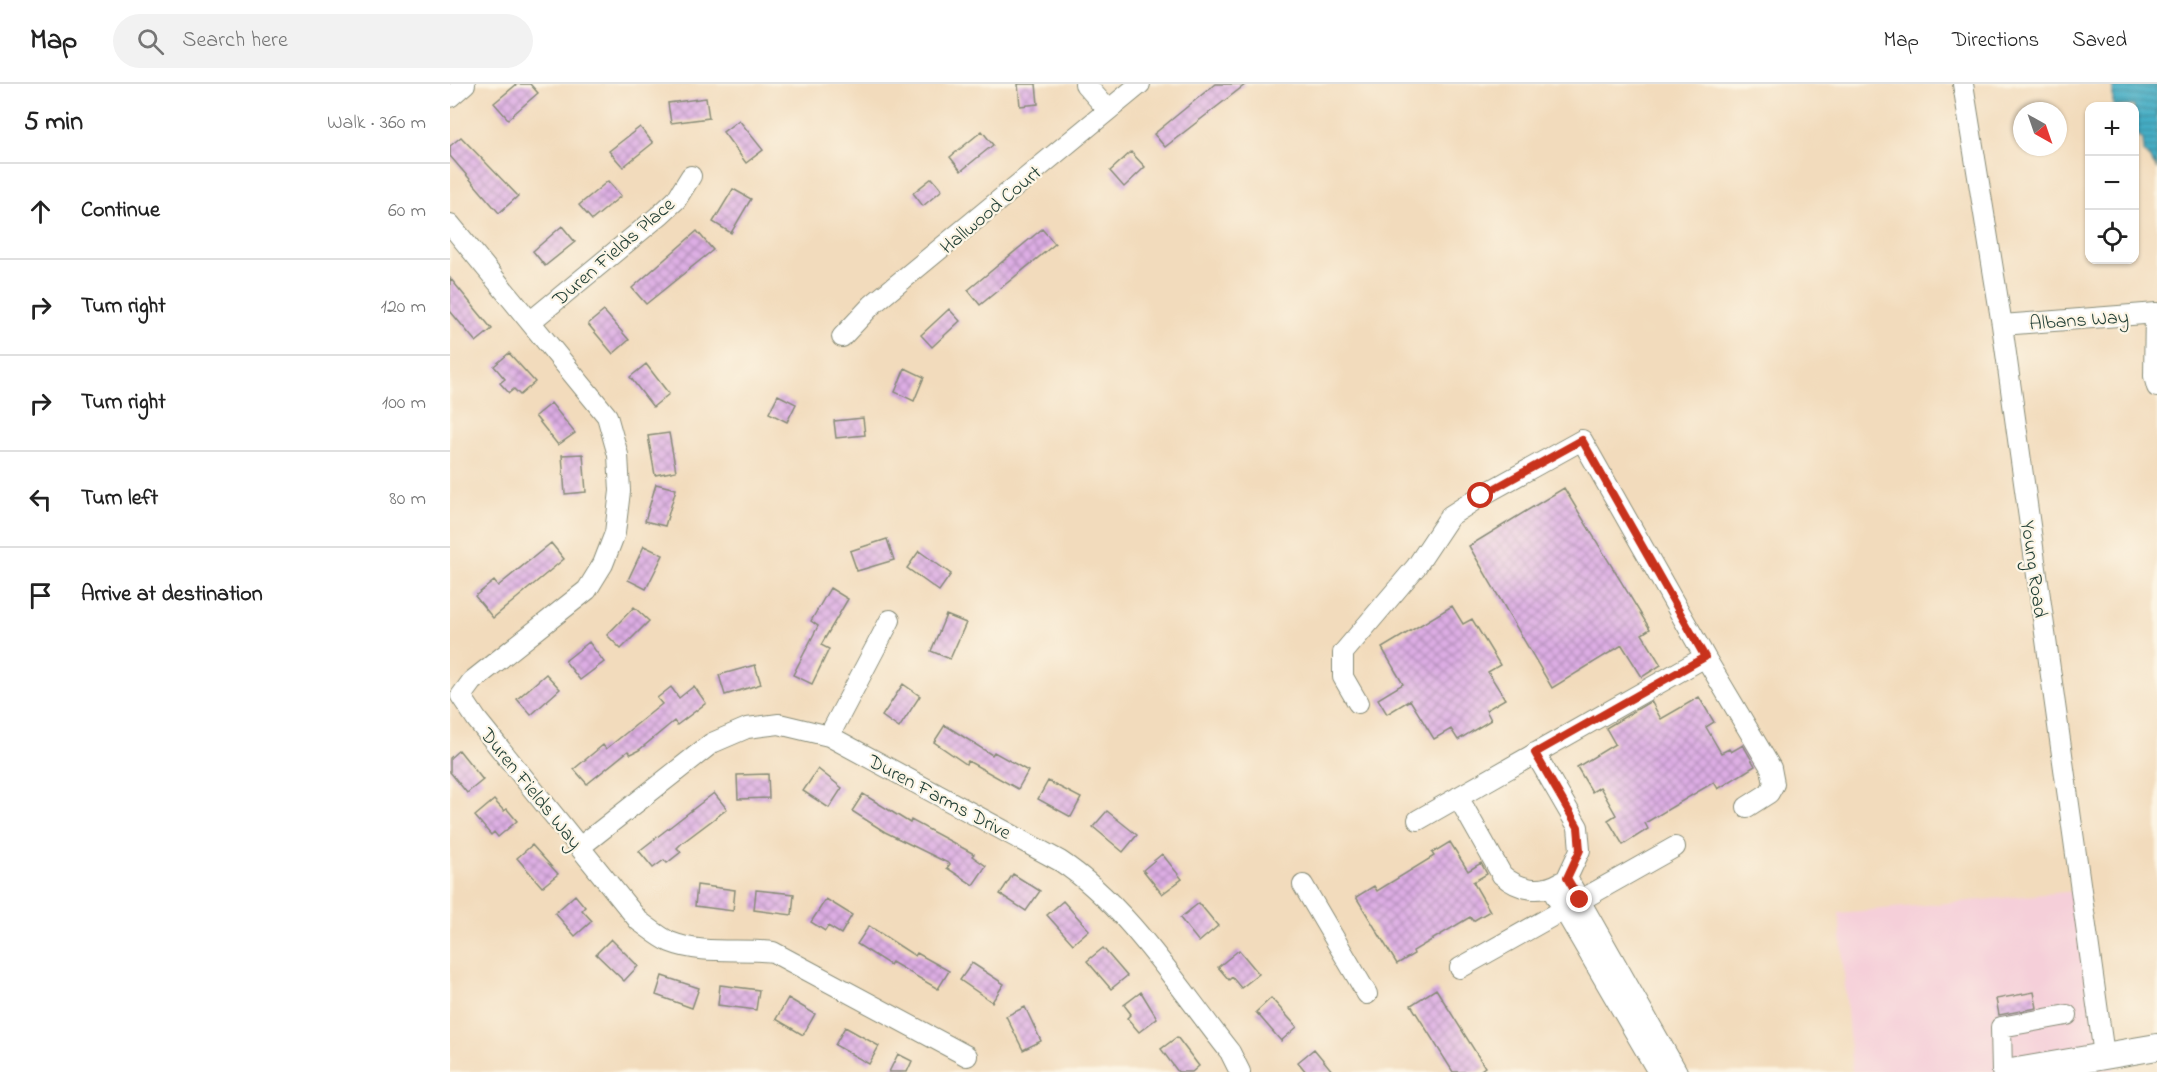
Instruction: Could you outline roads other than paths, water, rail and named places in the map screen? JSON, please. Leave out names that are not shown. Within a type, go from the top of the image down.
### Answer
[{"type":"main road","points":[[2011,1072],[2157,1047]]},
{"type":"street","points":[[450,96],[465,84]]},
{"type":"street","points":[[1084,84],[1108,110]]},
{"type":"street","name":"Hallwood Court","points":[[842,337],[872,305],[1140,84]]},
{"type":"street","name":"Young Road","points":[[1963,84],[2002,325],[2104,1055]]},
{"type":"street","name":"Duren Fields Place","points":[[530,322],[661,214],[676,200],[691,176]]},
{"type":"street","name":"Duren Fields Way","points":[[450,224],[607,416],[618,455],[620,491],[615,532],[603,564],[587,590],[472,681],[461,696],[477,720],[639,921],[668,941],[693,949],[741,948],[773,952],[967,1056]]},
{"type":"street","points":[[2156,313],[2154,376],[2157,387]]},
{"type":"street","name":"Albans Way","points":[[2002,325],[2156,313]]},
{"type":"street","points":[[1358,703],[1343,677],[1343,653],[1416,567],[1450,516],[1481,496],[1582,440],[1771,768],[1774,784],[1769,792],[1747,807]]},
{"type":"street","points":[[829,736],[890,620]]},
{"type":"street","points":[[1418,820],[1705,657]]},
{"type":"street","name":"Duren Farms Drive","points":[[580,847],[712,743],[747,728],[778,724],[829,736],[1060,861],[1089,880],[1117,909],[1230,1052],[1240,1072]]},
{"type":"street","points":[[1458,798],[1503,875],[1512,884],[1526,888],[1559,883],[1580,850],[1578,827],[1535,753]]},
{"type":"street","points":[[1460,968],[1675,847]]},
{"type":"street","points":[[1559,883],[1677,1072]]},
{"type":"street","points":[[1303,885],[1367,994]]},
{"type":"street","points":[[1572,905],[1658,1072]]},
{"type":"street","points":[[2002,1072],[2001,1027],[2067,1015]]},
{"type":"water","points":[[2113,84],[2157,84],[2157,168],[2144,151],[2143,140],[2139,136],[2139,102],[2113,102]]}]
